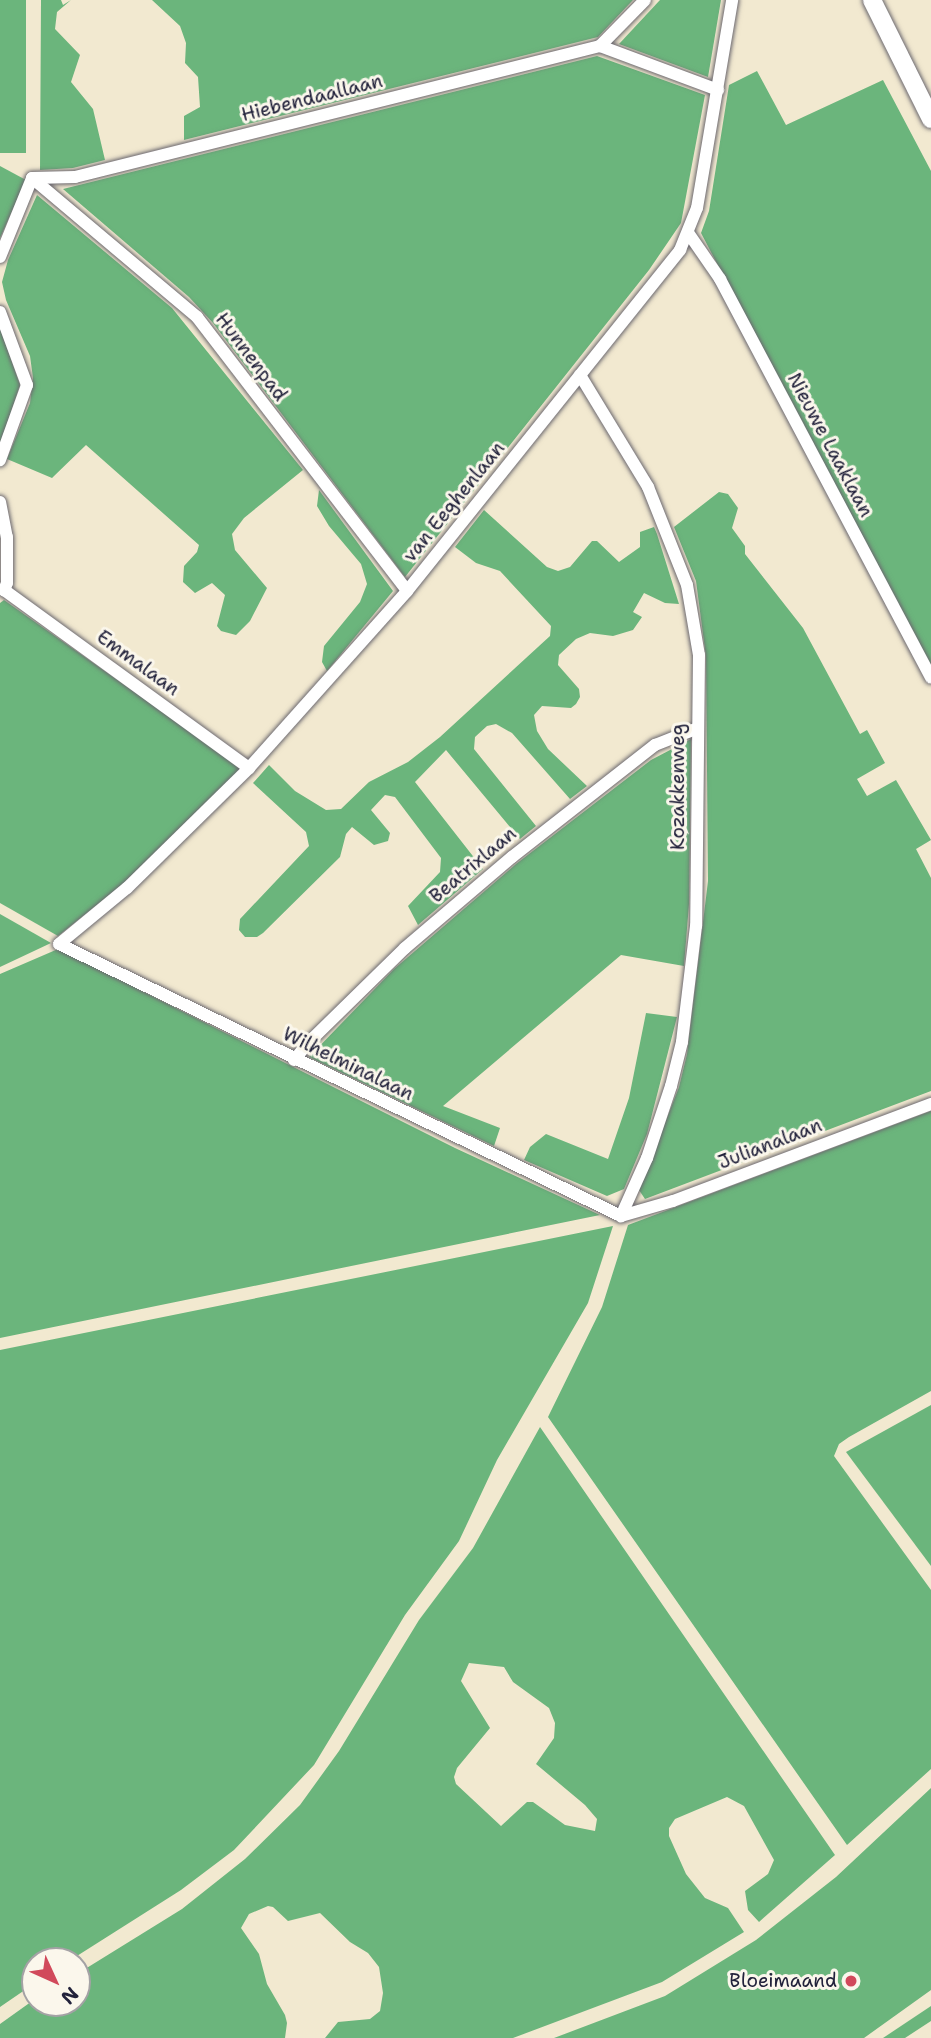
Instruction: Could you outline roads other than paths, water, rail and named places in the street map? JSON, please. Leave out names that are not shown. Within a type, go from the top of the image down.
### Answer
[{"type":"main road","points":[[872,0],[931,119]]},
{"type":"street","points":[[645,0],[600,46],[718,90]]},
{"type":"street","name":"van Eeghenlaan","points":[[60,944],[127,888],[250,768],[407,591],[680,250],[689,234],[697,208],[732,0]]},
{"type":"street","name":"Hiebendaallaan","points":[[32,178],[75,177],[600,46]]},
{"type":"street","points":[[0,257],[32,178]]},
{"type":"street","name":"Hunnenpad","points":[[32,178],[197,317],[407,591]]},
{"type":"street","name":"Nieuwe Laaklaan","points":[[689,234],[720,278],[931,678]]},
{"type":"street","points":[[0,312],[27,384],[19,413],[0,460]]},
{"type":"street","name":"Kozakkenweg","points":[[580,375],[648,487],[687,585],[699,654],[696,926],[682,1042],[651,1146],[621,1216]]},
{"type":"street","name":"Emmalaan","points":[[0,502],[6,537],[7,583],[4,590],[250,768]]},
{"type":"street","name":"Beatrixlaan","points":[[294,1060],[405,948],[512,857],[656,745],[698,728]]},
{"type":"street","name":"Wilhelminalaan","points":[[60,944],[294,1060],[621,1216]]},
{"type":"street","name":"Julianalaan","points":[[621,1216],[673,1201],[931,1104]]},
{"type":"place","name":"Bloeimaand","points":[[851,1981]]}]
